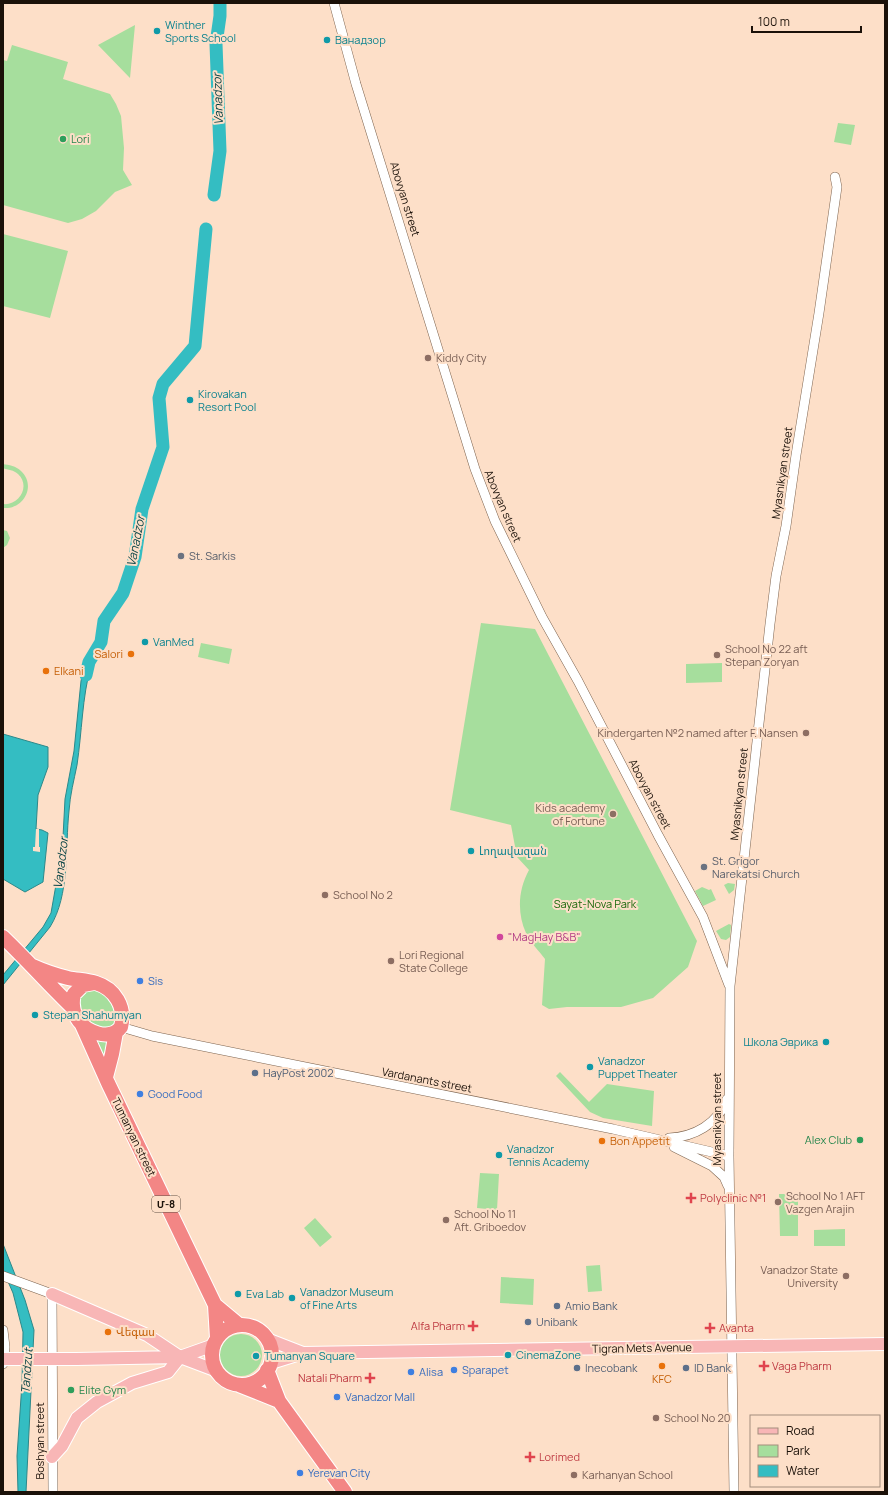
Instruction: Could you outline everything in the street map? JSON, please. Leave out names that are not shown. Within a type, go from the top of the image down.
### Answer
[{"type":"highway","points":[[3,937],[33,966],[43,980],[73,1008]]},
{"type":"highway","points":[[33,966],[44,971],[104,986],[117,998],[122,1014],[106,1077]]},
{"type":"highway","points":[[94,983],[83,985],[77,989],[74,994],[73,1008],[76,1018],[82,1025],[101,1034],[110,1034],[118,1029]]},
{"type":"highway","name":"Մ-8","points":[[82,1025],[106,1077]]},
{"type":"highway","name":"Tumanyan street","points":[[106,1077],[215,1305]]},
{"type":"highway","name":"Մ-8","points":[[215,1305],[239,1325]]},
{"type":"highway","name":"Մ-8","points":[[215,1305],[215,1342]]},
{"type":"highway","points":[[237,1384],[254,1382],[262,1377],[269,1366],[272,1354],[268,1339],[262,1332],[247,1325],[239,1325],[226,1329],[215,1342],[212,1352],[213,1361],[217,1372],[229,1382],[279,1401]]},
{"type":"highway","points":[[269,1366],[279,1401],[345,1492]]},
{"type":"main road","points":[[52,1294],[147,1335],[180,1357],[217,1372]]},
{"type":"main road","name":"Tigran Mets Avenue","points":[[268,1339],[303,1353]]},
{"type":"main road","points":[[3,1359],[180,1357],[215,1342]]},
{"type":"main road","name":"Tigran Mets Avenue","points":[[269,1366],[303,1353],[885,1344]]},
{"type":"main road","points":[[52,1457],[62,1446],[77,1418],[97,1402],[132,1383],[168,1372],[180,1357]]},
{"type":"street","name":"Abovyan street","points":[[334,3],[356,84],[475,469],[495,521],[542,617],[578,681],[658,835],[703,917],[730,986]]},
{"type":"street","name":"Myasnikyan street","points":[[734,1492],[729,1156],[730,986],[776,576],[786,526],[819,313],[837,187],[834,177]]},
{"type":"street","name":"Vardanants street","points":[[118,1029],[658,1139],[729,1156]]},
{"type":"street","points":[[658,1139],[679,1138],[705,1127],[724,1108],[729,1092]]},
{"type":"street","points":[[658,1139],[712,1166],[724,1177],[730,1192]]},
{"type":"street","points":[[4,1276],[52,1294]]},
{"type":"street","name":"Boshyan street","points":[[52,1294],[52,1492]]},
{"type":"street","points":[[3,1330],[5,1347],[3,1364]]},
{"type":"green space","points":[[135,25],[130,78],[98,45]]},
{"type":"green space","name":"Lori","points":[[12,45],[68,62],[63,79],[110,94],[121,116],[124,148],[123,170],[132,185],[115,192],[96,211],[82,219],[68,223],[3,205],[3,60],[7,61]]},
{"type":"green space","points":[[838,123],[855,125],[851,145],[834,142]]},
{"type":"green space","points":[[3,234],[68,251],[50,318],[3,306]]},
{"type":"green space","points":[[3,464],[19,469],[26,477],[28,483],[26,496],[22,501],[10,508],[3,508],[3,504],[9,504],[18,499],[23,489],[23,484],[22,479],[18,474],[3,468]]},
{"type":"green space","points":[[3,530],[7,531],[10,538],[7,545],[3,548]]},
{"type":"green space","name":"Sayat-Nova Park","points":[[481,623],[535,629],[697,941],[688,967],[653,998],[621,1007],[567,1007],[549,1009],[542,1005],[545,959],[530,940],[521,918],[521,893],[529,870],[517,857],[511,825],[450,810]]},
{"type":"green space","points":[[201,643],[232,649],[229,664],[198,657]]},
{"type":"green space","points":[[722,663],[722,682],[686,683],[686,664]]},
{"type":"green space","points":[[728,883],[735,884],[734,890],[729,894],[724,885]]},
{"type":"green space","points":[[702,887],[709,890],[711,889],[716,900],[703,906],[695,891]]},
{"type":"green space","points":[[729,924],[731,925],[730,937],[726,940],[721,939],[716,931]]},
{"type":"green space","points":[[96,989],[108,999],[115,1013],[116,1023],[106,1031],[89,1024],[80,1006],[78,995],[81,990]]},
{"type":"green space","points":[[91,1035],[109,1040],[102,1058]]},
{"type":"green space","points":[[560,1072],[589,1102],[607,1084],[654,1091],[652,1126],[603,1118],[590,1112],[556,1076]]},
{"type":"green space","points":[[480,1173],[499,1174],[497,1210],[477,1208]]},
{"type":"green space","points":[[779,1194],[798,1194],[798,1236],[780,1236]]},
{"type":"green space","points":[[315,1218],[332,1237],[320,1247],[304,1228]]},
{"type":"green space","points":[[845,1229],[845,1246],[814,1246],[814,1230]]},
{"type":"green space","points":[[600,1265],[602,1291],[588,1292],[586,1266]]},
{"type":"green space","points":[[501,1277],[534,1279],[533,1305],[500,1303]]},
{"type":"green space","points":[[237,1334],[245,1334],[253,1337],[259,1343],[262,1355],[259,1367],[253,1373],[245,1376],[237,1376],[229,1373],[223,1367],[220,1359],[220,1351],[223,1343],[229,1337]]},
{"type":"water","points":[[90,659],[91,665],[84,702],[77,765],[72,788],[68,825],[66,871],[61,901],[50,927],[3,985],[3,975],[43,927],[51,913],[60,862],[65,799],[74,751],[81,681],[85,663]]},
{"type":"water","points":[[3,734],[48,747],[48,767],[38,795],[36,829],[48,833],[43,882],[25,892],[3,879]]},
{"type":"water","name":"Tandzut","points":[[3,1244],[25,1300],[34,1330],[26,1492],[18,1492],[17,1456],[22,1383],[23,1332],[13,1293],[3,1270]]},
{"type":"pier","points":[[36,829],[39,829],[40,852],[33,851],[33,847],[35,847]]},
{"type":"waterway","name":"Vanadzor","points":[[214,195],[220,151],[216,44],[220,16],[220,3]]},
{"type":"waterway","name":"Vanadzor","points":[[86,675],[89,662],[101,642],[104,621],[123,593],[135,557],[142,509],[163,447],[159,398],[163,384],[195,346],[206,229]]},
{"type":"place","name":"Winther Sports School","points":[[157,31]]},
{"type":"place","name":"Ванадзор","points":[[327,40]]},
{"type":"place","name":"Lori","points":[[63,139]]},
{"type":"place","name":"Kiddy City","points":[[428,358]]},
{"type":"place","name":"Kirovakan Resort Pool","points":[[190,400]]},
{"type":"place","name":"St. Sarkis","points":[[181,556]]},
{"type":"place","name":"VanMed","points":[[145,642]]},
{"type":"place","name":"Salori","points":[[131,654]]},
{"type":"place","name":"School No 22 aft Stepan Zoryan","points":[[717,655]]},
{"type":"place","name":"Elkani","points":[[46,671]]},
{"type":"place","name":"Kindergarten №2 named after F. Nansen","points":[[806,733]]},
{"type":"place","name":"Kids academy of Fortune","points":[[613,814]]},
{"type":"place","name":"Լողավազան","points":[[471,851]]},
{"type":"place","name":"St. Grigor Narekatsi Church","points":[[704,867]]},
{"type":"place","name":"School No 2","points":[[325,895]]},
{"type":"place","name":"\"MagHay B&B\"","points":[[500,937]]},
{"type":"place","name":"Lori Regional State College","points":[[391,961]]},
{"type":"place","name":"Sis","points":[[140,981]]},
{"type":"place","name":"Stepan Shahumyan","points":[[35,1015]]},
{"type":"place","name":"Школа Эврика","points":[[826,1042]]},
{"type":"place","name":"Vanadzor Puppet Theater","points":[[590,1067]]},
{"type":"place","name":"HayPost 2002","points":[[255,1073]]},
{"type":"place","name":"Good Food","points":[[140,1094]]},
{"type":"place","name":"Alex Club","points":[[860,1140]]},
{"type":"place","name":"Bon Appetit","points":[[602,1141]]},
{"type":"place","name":"Vanadzor Tennis Academy","points":[[499,1155]]},
{"type":"place","name":"Polyclinic №1","points":[[691,1198]]},
{"type":"place","name":"School No 1 AFT Vazgen Arajin","points":[[778,1202]]},
{"type":"place","name":"School No 11 Aft. Griboedov","points":[[446,1220]]},
{"type":"place","name":"Vanadzor State University","points":[[846,1276]]},
{"type":"place","name":"Eva Lab","points":[[238,1294]]},
{"type":"place","name":"Vanadzor Museum of Fine Arts","points":[[292,1298]]},
{"type":"place","name":"Amio Bank","points":[[557,1306]]},
{"type":"place","name":"Unibank","points":[[528,1322]]},
{"type":"place","name":"Alfa Pharm","points":[[473,1326]]},
{"type":"place","name":"Avanta","points":[[710,1328]]},
{"type":"place","name":"Վեգաս","points":[[108,1332]]},
{"type":"place","name":"CinemaZone","points":[[508,1355]]},
{"type":"place","name":"Tumanyan Square","points":[[256,1356]]},
{"type":"place","name":"KFC","points":[[662,1366]]},
{"type":"place","name":"Vaga Pharm","points":[[764,1366]]},
{"type":"place","name":"Inecobank","points":[[577,1368]]},
{"type":"place","name":"ID Bank","points":[[686,1368]]},
{"type":"place","name":"Sparapet","points":[[454,1370]]},
{"type":"place","name":"Alisa","points":[[411,1372]]},
{"type":"place","name":"Natali Pharm","points":[[370,1378]]},
{"type":"place","name":"Elite Gym","points":[[71,1390]]},
{"type":"place","name":"Vanadzor Mall","points":[[337,1397]]},
{"type":"place","name":"School No 20","points":[[656,1418]]},
{"type":"place","name":"Lorimed","points":[[530,1457]]},
{"type":"place","name":"Yerevan City","points":[[300,1473]]},
{"type":"place","name":"Karhanyan School","points":[[574,1475]]}]
